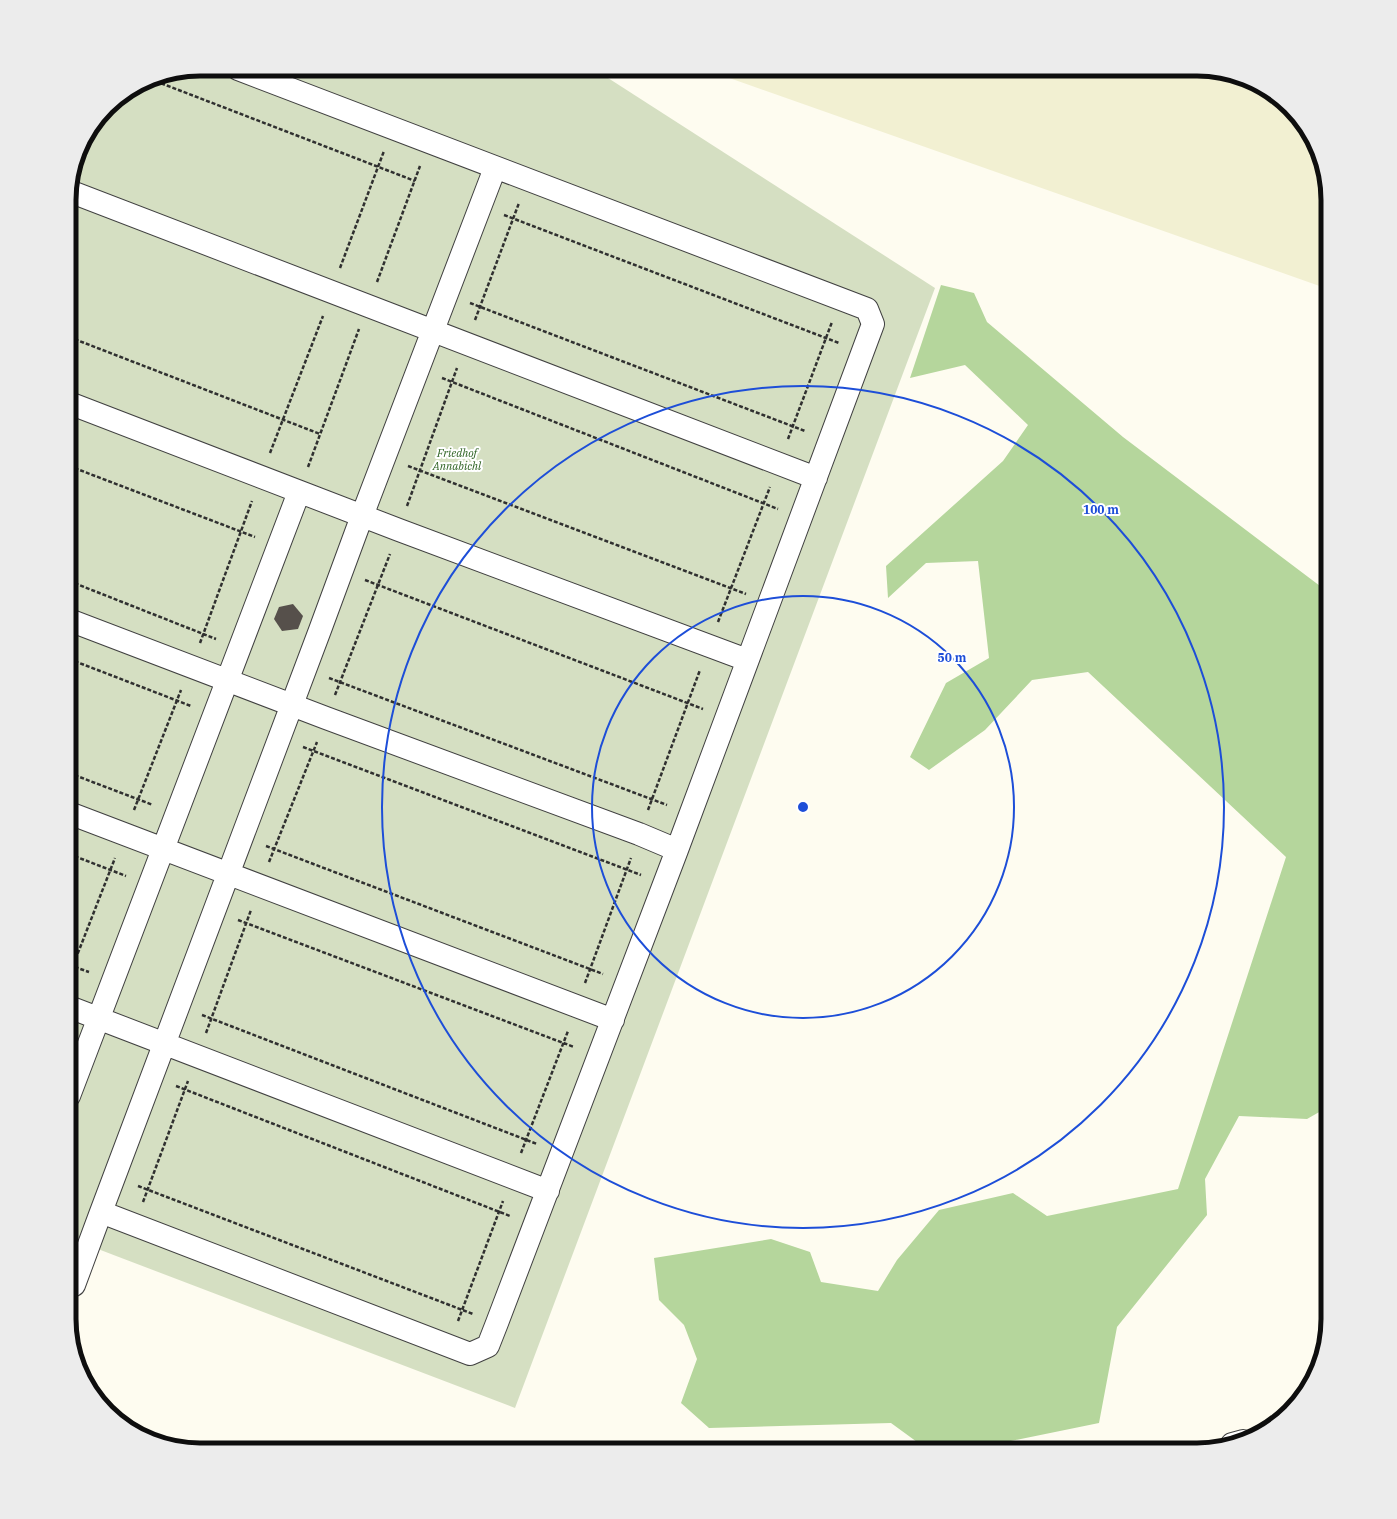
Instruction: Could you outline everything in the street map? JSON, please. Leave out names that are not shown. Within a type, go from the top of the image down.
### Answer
[{"type":"street","points":[[102,1212],[470,1354],[488,1346],[613,1020],[873,324],[867,309],[256,76]]},
{"type":"street","points":[[76,1280],[229,875],[384,457],[496,168]]},
{"type":"street","points":[[76,194],[331,293],[816,478]]},
{"type":"street","points":[[76,406],[261,478],[747,660]]},
{"type":"street","points":[[76,1078],[299,492]]},
{"type":"street","points":[[76,623],[639,834],[677,850]]},
{"type":"street","points":[[76,816],[613,1020]]},
{"type":"street","points":[[76,1011],[548,1191]]},
{"type":"path","points":[[160,83],[415,181]]},
{"type":"path","points":[[76,958],[191,667],[393,128]]},
{"type":"path","points":[[481,206],[863,352]]},
{"type":"path","points":[[447,294],[830,441]]},
{"type":"path","points":[[76,340],[320,434]]},
{"type":"path","points":[[418,369],[801,518]]},
{"type":"path","points":[[384,457],[768,602]]},
{"type":"path","points":[[76,469],[278,546]]},
{"type":"path","points":[[342,571],[725,718]]},
{"type":"path","points":[[76,584],[239,648]]},
{"type":"path","points":[[76,662],[214,715]]},
{"type":"path","points":[[306,669],[690,814]]},
{"type":"path","points":[[280,738],[664,883]]},
{"type":"path","points":[[76,776],[176,814]]},
{"type":"path","points":[[243,837],[626,983]]},
{"type":"path","points":[[76,857],[149,885]]},
{"type":"path","points":[[215,911],[599,1056]]},
{"type":"path","points":[[179,1006],[562,1154]]},
{"type":"path","points":[[152,1077],[535,1226]]},
{"type":"path","points":[[115,1177],[497,1323]]},
{"type":"shaded area","points":[[724,76],[1205,76],[1229,80],[1244,85],[1266,97],[1285,112],[1300,131],[1314,160],[1320,184],[1321,200],[1321,287]]},
{"type":"green space","name":"Friedhof Annabichl","points":[[200,76],[605,76],[935,288],[515,1408],[76,1241],[76,192],[80,168],[85,153],[97,131],[107,118],[131,97],[153,85],[176,78]]},
{"type":"green space","points":[[941,285],[974,293],[987,322],[1123,437],[1321,587],[1321,1111],[1307,1119],[1239,1116],[1205,1179],[1207,1215],[1117,1327],[1099,1423],[1001,1443],[918,1443],[891,1423],[709,1428],[681,1403],[697,1359],[684,1325],[659,1300],[654,1258],[771,1239],[810,1252],[821,1282],[878,1291],[897,1260],[939,1210],[1013,1193],[1047,1216],[1178,1189],[1286,857],[1088,672],[1032,680],[985,730],[929,770],[910,757],[946,683],[989,658],[978,561],[926,563],[888,598],[886,566],[1003,461],[1028,425],[965,365],[910,378]]},
{"type":"building","points":[[293,604],[303,616],[298,629],[282,631],[274,619],[279,607]]}]
